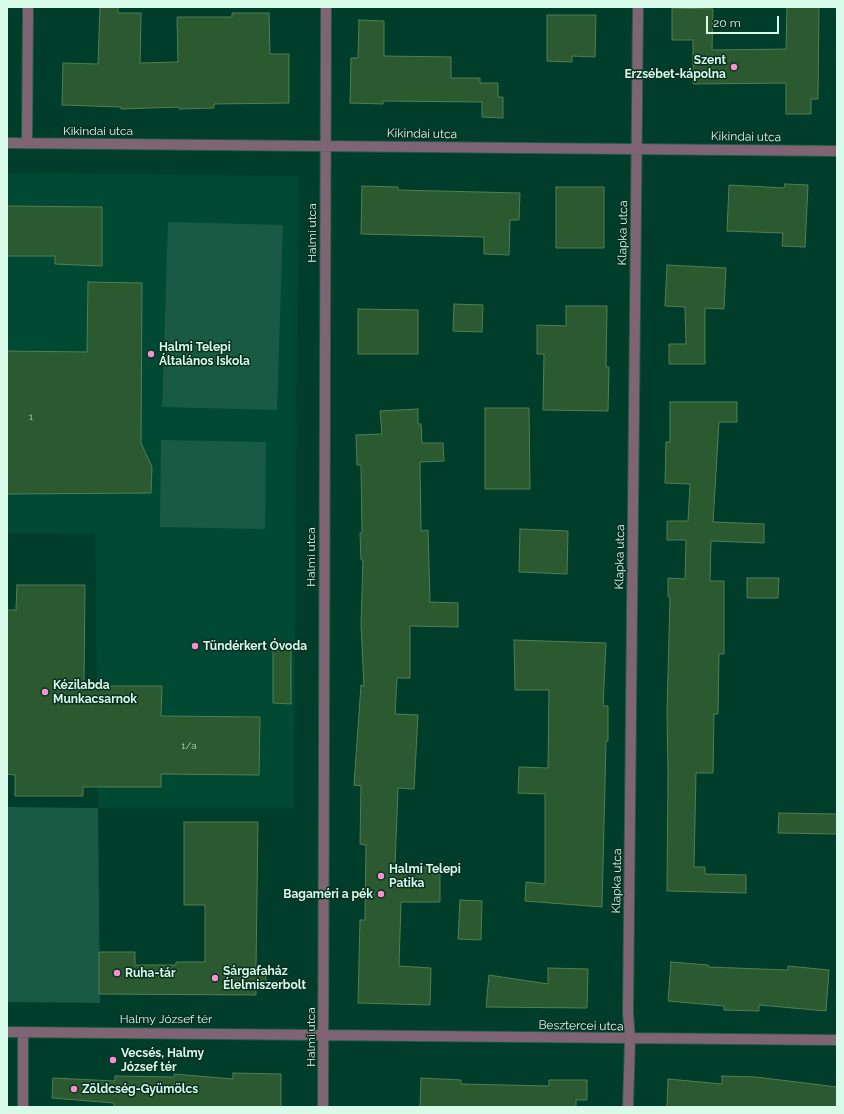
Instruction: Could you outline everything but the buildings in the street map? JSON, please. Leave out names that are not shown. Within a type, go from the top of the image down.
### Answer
[{"type":"street","points":[[27,144],[28,7]]},
{"type":"street","name":"Halmi utca","points":[[323,1107],[325,1034],[326,7]]},
{"type":"street","name":"Klapka utca","points":[[628,1107],[630,1040],[628,1012],[638,7]]},
{"type":"street","name":"Kikindai utca","points":[[7,143],[837,151]]},
{"type":"street","name":"Halmy József tér","points":[[7,1032],[325,1034]]},
{"type":"street","points":[[24,1032],[24,1107]]},
{"type":"street","name":"Besztercei utca","points":[[325,1034],[630,1040],[837,1040]]},
{"type":"shaded area","name":"Halmi Telepi Általános Iskola","points":[[7,173],[298,176],[294,808],[98,808],[95,534],[7,533]]},
{"type":"shaded area","points":[[168,222],[283,225],[277,410],[162,407]]},
{"type":"shaded area","points":[[161,440],[266,442],[265,529],[160,527]]},
{"type":"shaded area","points":[[7,807],[98,808],[100,1003],[7,1002]]},
{"type":"place","name":"Szent Erzsébet-kápolna","points":[[734,67]]},
{"type":"place","name":"Halmi Telepi Általános Iskola","points":[[151,354]]},
{"type":"place","name":"Tündérkert Óvoda","points":[[195,646]]},
{"type":"place","name":"Kézilabda Munkacsarnok","points":[[45,692]]},
{"type":"place","name":"Halmi Telepi Patika","points":[[381,876]]},
{"type":"place","name":"Bagaméri a pék","points":[[381,894]]},
{"type":"place","name":"Ruha-tár","points":[[117,973]]},
{"type":"place","name":"Sárgafaház Élelmiszerbolt","points":[[215,978]]},
{"type":"place","name":"Vecsés, Halmy József tér","points":[[113,1060]]},
{"type":"place","name":"Zöldcség-Gyümölcs","points":[[74,1089]]}]
